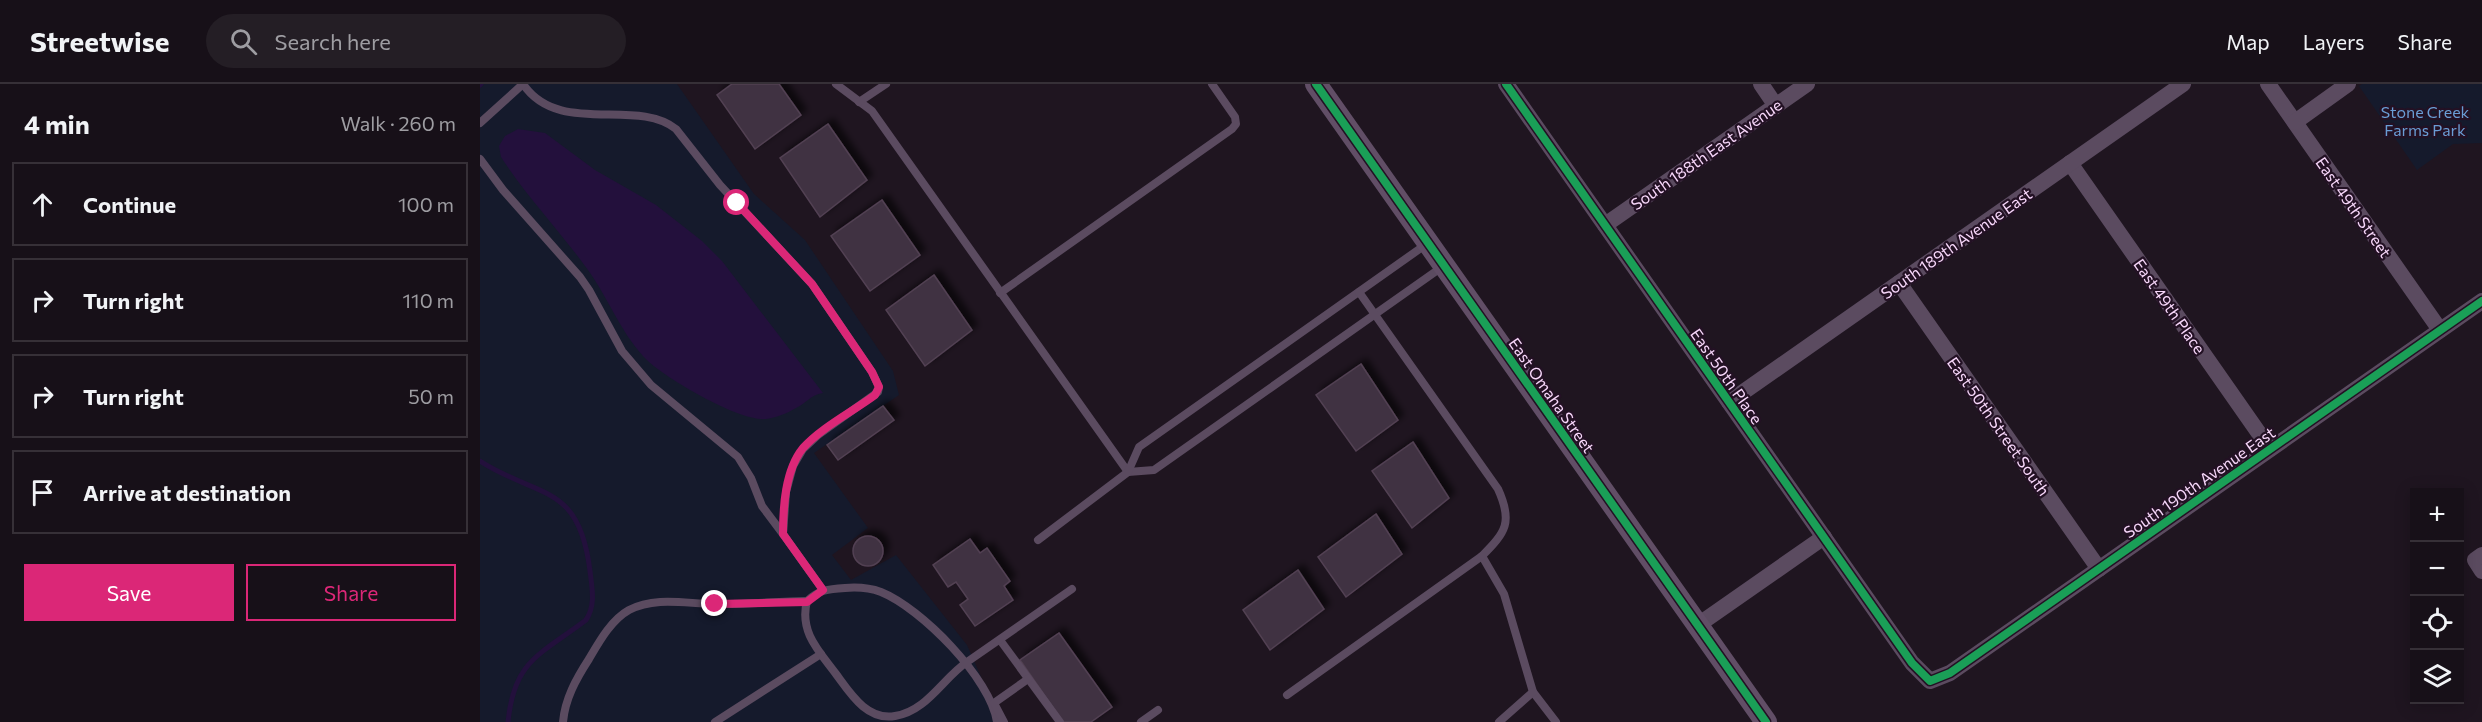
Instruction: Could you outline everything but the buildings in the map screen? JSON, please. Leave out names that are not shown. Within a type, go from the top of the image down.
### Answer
[{"type":"street","name":"East Omaha Street","points":[[1316,84],[1766,722]]},
{"type":"street","name":"East 50th Place","points":[[1506,84],[1912,663],[1930,681]]},
{"type":"street","points":[[1761,84],[1776,105]]},
{"type":"street","name":"South 188th East Avenue","points":[[1605,225],[1807,84]]},
{"type":"street","name":"South 189th Avenue East","points":[[1729,402],[2183,84]]},
{"type":"street","name":"East 49th Street","points":[[2268,84],[2440,330]]},
{"type":"street","points":[[2295,122],[2348,84]]},
{"type":"street","name":"East 49th Place","points":[[2070,163],[2270,449]]},
{"type":"street","name":"East 50th Street South","points":[[1899,282],[2099,569]]},
{"type":"street","name":"South 190th Avenue East","points":[[1930,681],[1950,673],[2482,301]]},
{"type":"street","points":[[1698,625],[1824,537]]},
{"type":"lane","points":[[480,123],[523,84],[534,97],[553,108],[575,113],[654,119],[670,124],[720,185],[800,268],[872,372],[879,387],[878,392],[818,435],[803,449],[793,466],[784,509],[783,534]]},
{"type":"lane","points":[[836,84],[872,111],[1128,472]]},
{"type":"lane","points":[[860,102],[886,84]]},
{"type":"lane","points":[[1000,293],[1232,129],[1236,124],[1235,117],[1212,84]]},
{"type":"lane","points":[[480,159],[503,190],[580,277],[615,342],[636,369],[670,402],[738,457],[751,478],[762,506],[823,590]]},
{"type":"lane","points":[[1038,540],[1128,472],[1139,447],[1428,243]]},
{"type":"lane","points":[[1128,472],[1154,470],[1444,265]]},
{"type":"lane","points":[[1287,695],[1482,556],[1499,538],[1505,526],[1506,507],[1498,489],[1359,292]]},
{"type":"lane","points":[[1482,556],[1504,594],[1533,692],[1557,722]]},
{"type":"lane","points":[[563,722],[567,700],[577,678],[603,637],[623,614],[631,609],[641,605],[676,602],[715,604],[807,602],[823,590],[866,588],[881,592],[902,604],[940,635],[965,663],[1004,722]]},
{"type":"lane","points":[[807,602],[805,625],[812,642],[821,654],[862,707],[877,714],[894,717],[922,704],[965,663],[1072,589]]},
{"type":"lane","points":[[1000,640],[1055,720]]},
{"type":"lane","points":[[716,722],[821,654]]},
{"type":"lane","points":[[993,703],[1028,679]]},
{"type":"lane","points":[[1499,722],[1533,692]]},
{"type":"lane","points":[[993,703],[997,722]]},
{"type":"lane","points":[[1141,722],[1158,710]]},
{"type":"green space","points":[[480,84],[677,84],[754,194],[805,240],[893,371],[899,395],[814,453],[868,528],[832,555],[851,580],[896,555],[967,645],[1001,722],[480,722]]},
{"type":"green space","name":"Stone Creek Farms Park","points":[[2362,84],[2482,84],[2482,143],[2453,144],[2417,170],[2359,86]]},
{"type":"shaded area","points":[[518,129],[545,133],[595,170],[656,205],[702,241],[722,261],[823,393],[773,418],[754,418],[739,414],[704,398],[657,369],[639,351],[623,329],[596,281],[501,157],[499,146],[505,136]]},
{"type":"waterway","points":[[480,461],[553,497],[566,507],[585,542],[592,584],[592,602],[586,620],[543,651],[523,672],[511,701],[508,722]]},
{"type":"cycle path","points":[[1316,84],[1766,722]]},
{"type":"cycle path","points":[[1506,84],[1912,663],[1930,681],[1950,673],[2482,301]]},
{"type":"route","points":[[715,604],[807,602],[813,595],[823,590],[783,534],[786,492],[793,466],[803,449],[818,435],[875,395],[879,387],[872,372],[800,268],[737,203]]}]
